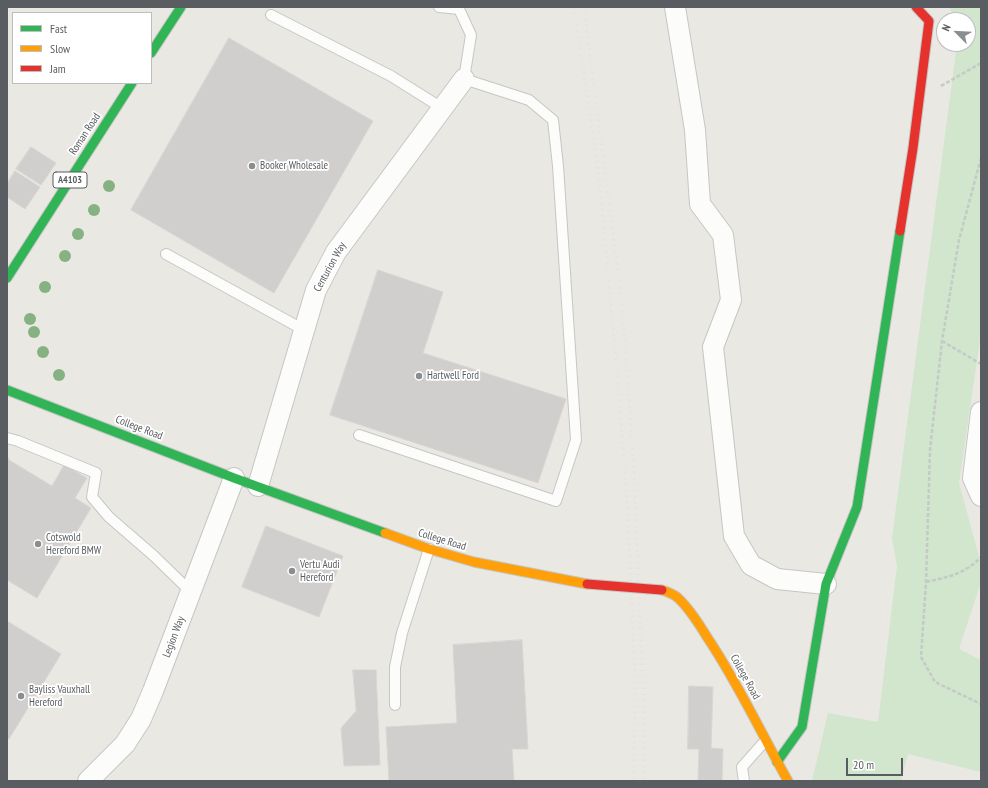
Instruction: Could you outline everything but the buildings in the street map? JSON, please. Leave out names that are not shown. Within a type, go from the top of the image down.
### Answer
[{"type":"street","points":[[152,52],[181,7]]},
{"type":"street","points":[[675,7],[695,130],[700,204],[723,235],[731,300],[713,347],[734,536],[751,565],[777,579],[826,584]]},
{"type":"street","points":[[777,762],[802,727],[826,584],[857,507],[920,98],[929,22],[916,7]]},
{"type":"street","name":"Centurion Way","points":[[258,486],[316,290],[336,252],[464,78]]},
{"type":"street","name":"Roman Road","points":[[7,278],[131,84]]},
{"type":"street","name":"College Road","points":[[7,390],[234,478],[429,549],[474,562],[587,584],[662,590],[670,592],[678,599],[712,642],[788,781]]},
{"type":"street","points":[[981,412],[973,478],[981,496]]},
{"type":"street","name":"Legion Way","points":[[88,781],[125,744],[141,719],[234,478]]},
{"type":"lane","points":[[359,435],[556,501],[576,440],[553,120],[529,100],[464,78],[471,35],[460,8],[439,7]]},
{"type":"lane","points":[[271,14],[391,76],[442,108]]},
{"type":"lane","points":[[166,254],[304,330]]},
{"type":"lane","points":[[7,438],[18,441],[96,473],[92,496],[109,517],[154,556],[191,592]]},
{"type":"lane","points":[[395,705],[395,668],[402,633],[429,549]]},
{"type":"lane","points":[[744,781],[742,767],[765,740]]},
{"type":"path","points":[[920,98],[981,63]]},
{"type":"path","points":[[981,158],[959,240],[942,341],[930,450],[926,582],[921,657],[935,682],[981,704]]},
{"type":"path","points":[[942,341],[981,364]]},
{"type":"path","points":[[926,582],[954,576],[973,566],[981,557]]},
{"type":"green space","points":[[949,7],[981,7],[981,333],[959,483],[981,564],[981,582],[959,649],[981,660],[981,772],[908,754],[901,781],[812,781],[828,713],[878,722],[897,566],[892,538],[956,52],[976,52],[976,12],[952,12]]},
{"type":"railway","points":[[574,7],[599,177],[627,498],[635,676],[634,781]]},
{"type":"railway","points":[[584,7],[622,303],[634,470],[644,709],[644,781]]},
{"type":"traffic: fast","points":[[152,51],[181,7]]},
{"type":"traffic: fast","points":[[7,278],[131,84]]},
{"type":"traffic: fast","points":[[777,762],[802,727],[826,584],[857,507],[900,231]]},
{"type":"traffic: fast","points":[[7,390],[234,478],[385,533]]},
{"type":"traffic: slow","points":[[385,533],[429,549],[474,562],[587,584]]},
{"type":"traffic: slow","points":[[662,590],[673,594],[678,598],[697,622],[729,672],[788,781]]},
{"type":"traffic: jam","points":[[900,231],[913,148],[929,21],[916,7]]},
{"type":"traffic: jam","points":[[587,584],[662,590]]},
{"type":"place","name":"Booker Wholesale","points":[[252,166]]},
{"type":"place","name":"Hartwell Ford","points":[[419,376]]},
{"type":"place","name":"Cotswold Hereford BMW","points":[[38,544]]},
{"type":"place","name":"Vertu Audi Hereford","points":[[292,571]]},
{"type":"place","name":"Bayliss Vauxhall Hereford","points":[[21,696]]}]
